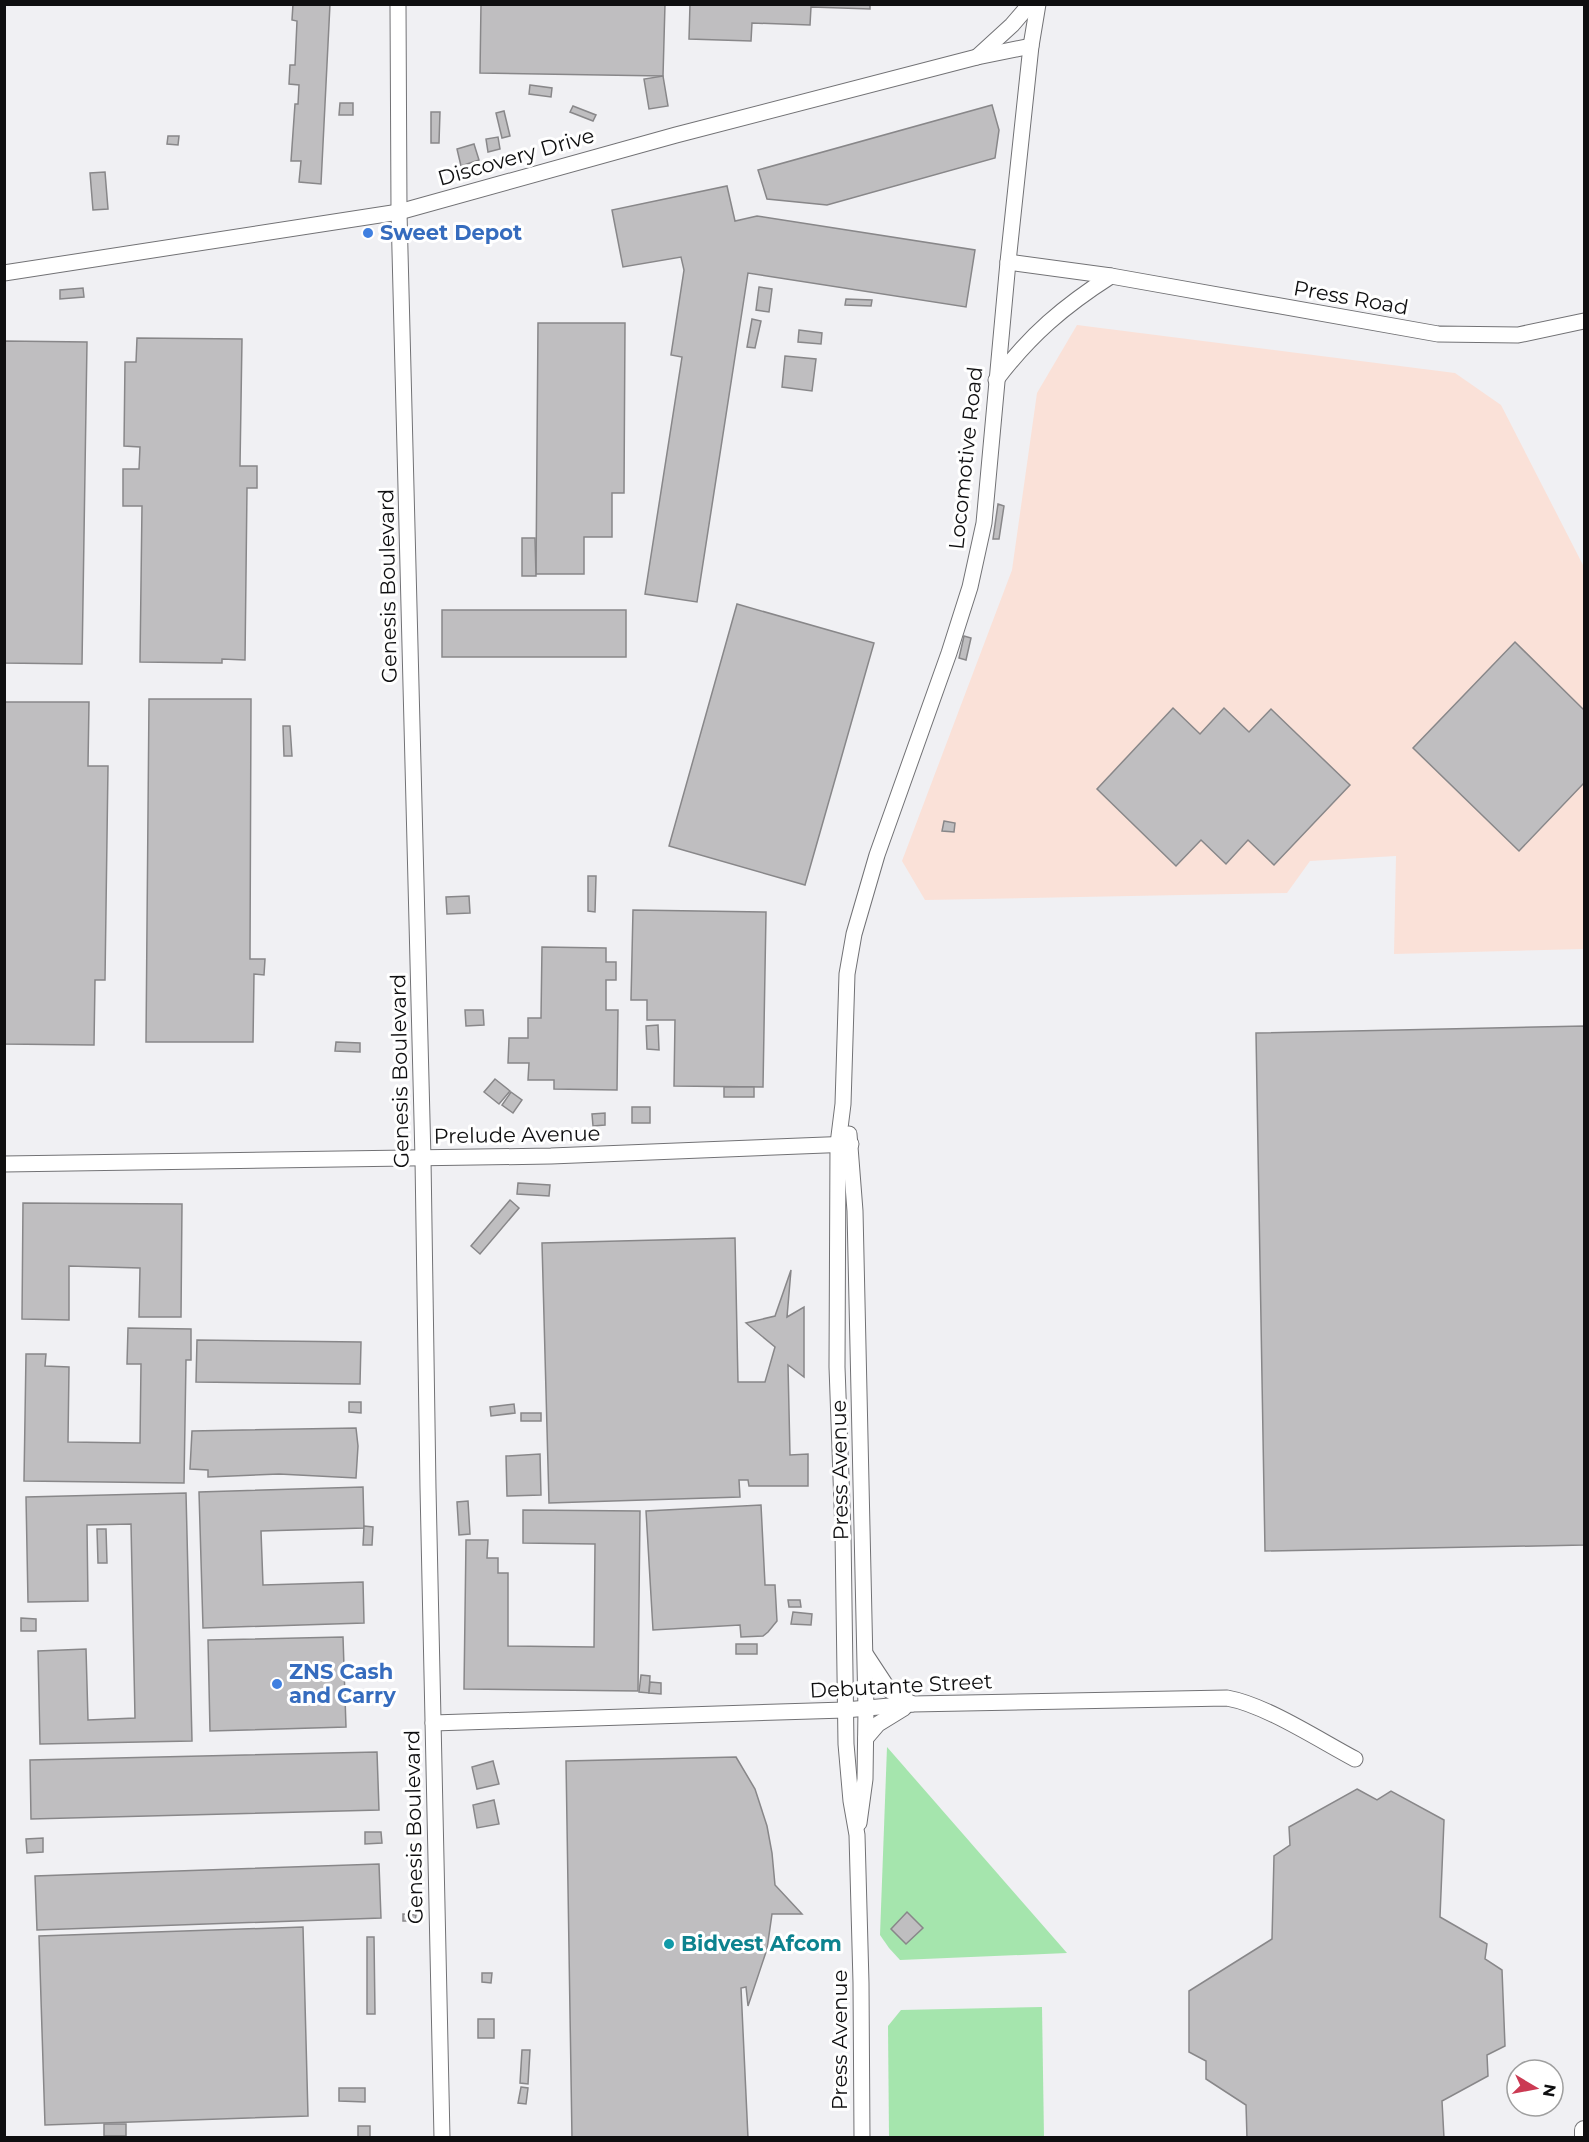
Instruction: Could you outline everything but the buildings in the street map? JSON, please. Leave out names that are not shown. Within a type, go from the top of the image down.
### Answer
[{"type":"street","name":"Genesis Boulevard","points":[[398,4],[399,212],[423,1159],[442,2138]]},
{"type":"street","points":[[977,57],[1012,25],[1030,4]]},
{"type":"street","name":"Locomotive Road","points":[[854,934],[877,855],[950,653],[970,587],[984,523],[1008,262],[1031,46],[1038,4]]},
{"type":"street","name":"Discovery Drive","points":[[4,273],[399,212],[676,135],[977,57],[1031,46]]},
{"type":"street","name":"Press Road","points":[[1008,262],[1111,276],[1438,334],[1518,335],[1584,321]]},
{"type":"street","points":[[996,381],[1008,364],[1054,315],[1111,276]]},
{"type":"street","name":"Press Avenue","points":[[854,934],[847,974],[843,1035],[843,1104],[845,1144],[855,1211],[865,1653],[865,1779],[857,1834]]},
{"type":"street","name":"Prelude Avenue","points":[[4,1164],[551,1156],[845,1144]]},
{"type":"street","name":"Press Avenue","points":[[845,1144],[837,1296],[845,1710],[848,1776],[857,1834],[862,2138]]},
{"type":"street","points":[[837,1296],[857,1297]]},
{"type":"street","points":[[865,1653],[889,1690],[912,1704]]},
{"type":"street","name":"Debutante Street","points":[[433,1723],[845,1710],[912,1704],[1227,1698],[1241,1700],[1265,1711],[1355,1759]]},
{"type":"street","points":[[866,1738],[878,1724],[912,1704]]},
{"type":"street","points":[[1584,2130],[1584,2138]]},
{"type":"shaded area","points":[[1077,325],[1455,373],[1501,405],[1584,567],[1584,949],[1394,954],[1396,856],[1310,861],[1287,893],[925,900],[902,861],[1012,570],[1037,393]]},
{"type":"green space","points":[[887,1747],[1067,1953],[900,1960],[889,1948],[880,1935]]},
{"type":"green space","points":[[1042,2007],[1044,2137],[889,2137],[888,2026],[901,2010]]},
{"type":"place","name":"Sweet Depot","points":[[368,233]]},
{"type":"place","name":"ZNS Cash and Carry","points":[[277,1684]]},
{"type":"place","name":"Bidvest Afcom","points":[[669,1944]]}]
